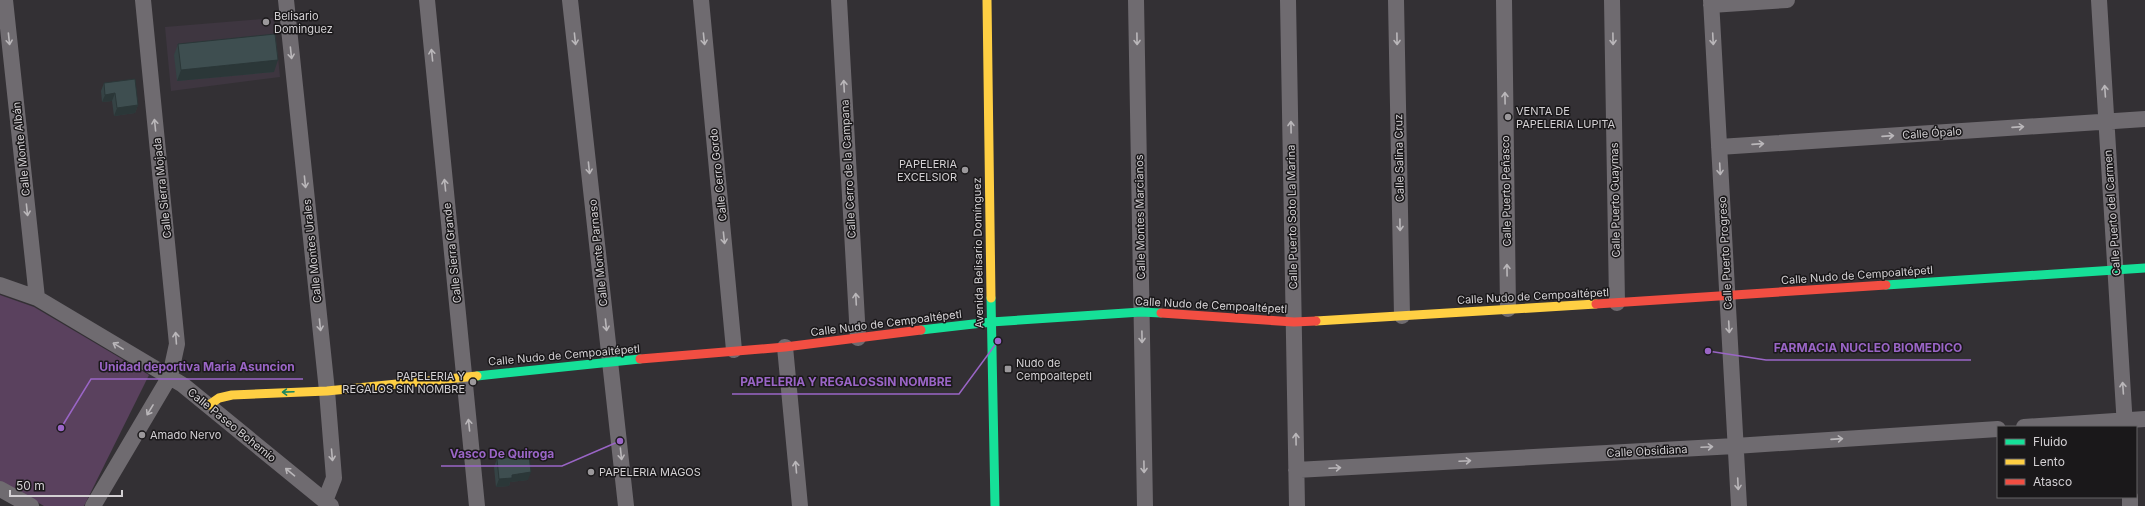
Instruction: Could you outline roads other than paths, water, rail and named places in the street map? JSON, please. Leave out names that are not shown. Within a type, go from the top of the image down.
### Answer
[{"type":"street","name":"Calle Monte Albán","points":[[5,0],[37,298]]},
{"type":"street","name":"Calle Sierra Mojada","points":[[93,506],[170,376],[177,344],[143,0]]},
{"type":"street","name":"Calle Montes Urales","points":[[286,0],[327,391],[334,478],[328,504]]},
{"type":"street","name":"Calle Sierra Grande","points":[[427,0],[477,506]]},
{"type":"street","name":"Calle Monte Parnaso","points":[[570,0],[626,506]]},
{"type":"street","name":"Calle Cerro Gordo","points":[[701,0],[734,350]]},
{"type":"street","name":"Calle Cerro de la Campana","points":[[839,0],[858,338]]},
{"type":"street","name":"Avenida Belisario Domínguez","points":[[987,0],[995,506]]},
{"type":"street","name":"Calle Montes Marcianos","points":[[1136,0],[1145,506]]},
{"type":"street","name":"Calle Puerto Soto La Marina","points":[[1288,0],[1297,506]]},
{"type":"street","name":"Calle Salina Cruz","points":[[1396,0],[1402,316]]},
{"type":"street","name":"Calle Puerto Peñasco","points":[[1504,0],[1508,309]]},
{"type":"street","name":"Calle Puerto Guaymas","points":[[1612,0],[1617,303]]},
{"type":"street","points":[[1711,2],[1787,0]]},
{"type":"street","name":"Calle Puerto del Carmen","points":[[2099,0],[2125,424]]},
{"type":"street","name":"Calle Puerto Progreso","points":[[1711,2],[1739,506]]},
{"type":"street","name":"Calle Ópalo","points":[[1719,146],[2145,119]]},
{"type":"street","name":"Calle Nudo de Cempoaltépetl","points":[[210,405],[219,398],[232,395],[327,391],[734,350],[785,347],[991,322],[1141,312],[1294,322],[1617,303],[2145,268]]},
{"type":"street","name":"Calle Paseo Bohemio","points":[[0,284],[37,298],[170,376],[210,405],[328,504]]},
{"type":"street","points":[[785,347],[800,506]]},
{"type":"street","points":[[2058,426],[2125,424],[2145,419]]},
{"type":"street","name":"Calle Obsidiana","points":[[1296,470],[1735,446],[1997,429]]},
{"type":"street","points":[[0,489],[31,506]]},
{"type":"place","name":"Belisario Dominguez","points":[[266,22]]},
{"type":"place","name":"VENTA DE PAPELERIA LUPITA","points":[[1508,117]]},
{"type":"place","name":"PAPELERIA EXCELSIOR","points":[[965,170]]},
{"type":"place","name":"PAPELERIA Y REGALOSSIN NOMBRE","points":[[998,341]]},
{"type":"place","name":"FARMACIA NUCLEO BIOMEDICO","points":[[1708,351]]},
{"type":"place","name":"Nudo de Cempoaltepetl","points":[[1008,369]]},
{"type":"place","name":"PAPELERIA Y REGALOS SIN NOMBRE","points":[[473,382]]},
{"type":"place","name":"Unidad deportiva Maria Asuncion","points":[[61,428]]},
{"type":"place","name":"Amado Nervo","points":[[142,435]]},
{"type":"place","name":"Vasco De Quiroga","points":[[620,441]]},
{"type":"place","name":"PAPELERIA MAGOS","points":[[591,472]]}]
